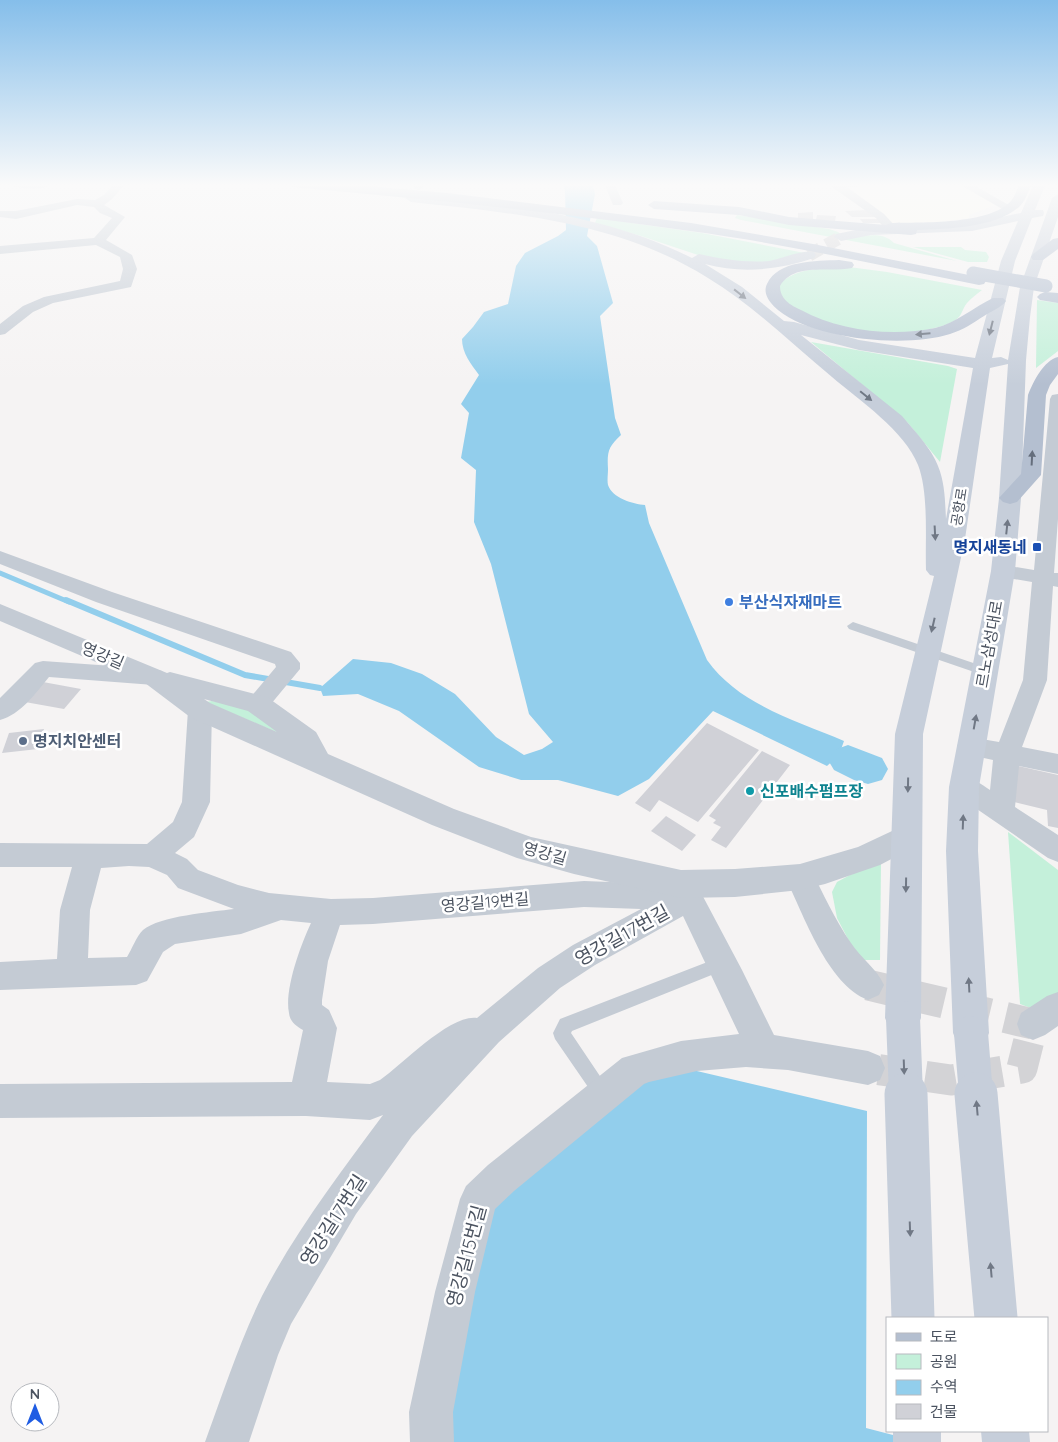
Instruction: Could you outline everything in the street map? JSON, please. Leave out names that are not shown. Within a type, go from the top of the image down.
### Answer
[{"type":"main road","points":[[666,250],[704,269],[735,290],[895,420],[928,464],[934,487],[940,595]]},
{"type":"main road","points":[[680,250],[714,262],[734,266],[780,264],[809,255]]},
{"type":"main road","points":[[827,250],[1052,290]]},
{"type":"main road","points":[[880,250],[894,252],[976,277]]},
{"type":"main road","name":"공항로","points":[[907,836],[909,734],[954,539],[982,364],[1011,250]]},
{"type":"main road","points":[[1038,257],[1040,250]]},
{"type":"main road","points":[[1038,257],[1047,250]]},
{"type":"main road","name":"르노삼성대로","points":[[996,1317],[971,1033],[962,851],[964,787],[1003,571],[1010,498],[1017,360],[1027,287],[1038,257]]},
{"type":"main road","points":[[976,277],[828,264],[789,272],[774,282],[772,289],[774,297],[780,303],[801,316],[842,330],[886,335],[933,333],[951,328],[964,323],[983,308],[998,300]]},
{"type":"main road","points":[[770,318],[809,333],[844,341],[982,364],[1017,360]]},
{"type":"main road","points":[[1010,498],[1031,475],[1037,395],[1040,384],[1058,363]]},
{"type":"main road","points":[[907,836],[903,1018],[913,1317]]},
{"type":"street","points":[[0,331],[28,309],[50,300],[126,284],[130,270],[126,255],[117,250]]},
{"type":"street","points":[[1001,812],[1007,754],[1035,680],[1051,579],[1058,399]]},
{"type":"street","points":[[0,557],[104,596],[283,658],[288,663],[288,669],[256,704]]},
{"type":"street","points":[[1003,571],[1051,579]]},
{"type":"street","name":"영강길","points":[[0,612],[154,676],[200,710],[443,817],[528,849],[574,861],[671,882],[700,891],[800,877],[826,871],[869,856],[907,836]]},
{"type":"street","points":[[0,711],[15,700],[43,669],[154,676],[256,704],[306,739],[318,761]]},
{"type":"street","points":[[152,856],[184,829],[196,802],[200,710]]},
{"type":"street","points":[[970,746],[1058,764]]},
{"type":"street","points":[[964,787],[1058,850]]},
{"type":"street","name":"영강길19번길","points":[[0,856],[112,856],[129,854],[152,856],[177,867],[188,879],[236,897],[282,908],[331,912],[373,911],[584,894],[700,891]]},
{"type":"street","points":[[73,973],[72,941],[75,910],[90,856]]},
{"type":"street","points":[[800,877],[845,962],[859,979],[868,986]]},
{"type":"street","points":[[700,891],[723,963],[764,1051]]},
{"type":"street","name":"영강길17번길","points":[[227,1442],[258,1353],[277,1310],[307,1258],[399,1123],[489,1029],[566,966],[700,891]]},
{"type":"street","name":"영강길19번길","points":[[0,976],[136,971],[152,942],[158,937],[174,931],[242,921],[282,908]]},
{"type":"street","points":[[306,1099],[320,1028],[318,1021],[305,1013],[306,998],[314,951],[331,912]]},
{"type":"street","name":"영강길17번길","points":[[0,1101],[306,1099],[362,1102],[378,1100],[391,1093],[458,1038],[489,1029]]},
{"type":"street","name":"영강길15번길","points":[[432,1442],[430,1412],[456,1292],[479,1199],[501,1178],[634,1070],[657,1063],[724,1052],[764,1051],[868,1068]]},
{"type":"lane","points":[[853,626],[984,671]]},
{"type":"lane","points":[[604,1094],[560,1033],[566,1025],[723,963]]},
{"type":"green space","points":[[684,250],[791,250],[805,253],[769,264],[710,259]]},
{"type":"green space","points":[[901,250],[920,250],[957,261]]},
{"type":"green space","points":[[925,250],[986,252],[989,257],[987,262],[968,262]]},
{"type":"green space","points":[[849,267],[887,272],[982,290],[965,305],[959,317],[954,321],[937,327],[894,333],[847,328],[825,322],[805,315],[790,305],[779,294],[779,284],[795,274],[803,271]]},
{"type":"green space","points":[[1037,300],[1058,303],[1058,351],[1036,368]]},
{"type":"green space","points":[[811,342],[957,369],[940,462],[908,423]]},
{"type":"green space","points":[[212,701],[250,709],[297,741],[206,702]]},
{"type":"green space","points":[[1008,832],[1058,870],[1058,993],[1036,1010],[1020,1004]]},
{"type":"green space","points":[[881,861],[880,960],[859,960],[837,918],[832,892],[837,882],[874,862]]},
{"type":"water","points":[[530,250],[598,250],[613,303],[600,316],[615,418],[621,435],[613,443],[608,454],[608,485],[610,490],[618,497],[629,502],[645,505],[649,523],[707,660],[720,676],[752,700],[770,710],[844,741],[839,755],[827,766],[713,711],[649,779],[618,796],[558,780],[521,780],[479,767],[399,711],[358,694],[323,696],[320,688],[353,659],[391,663],[422,674],[455,694],[496,737],[524,755],[542,749],[553,742],[529,714],[491,564],[474,522],[476,470],[461,458],[469,413],[461,404],[479,375],[465,354],[462,339],[484,312],[508,304],[516,266],[525,253]]},
{"type":"water","points":[[684,1068],[867,1111],[866,1428],[920,1442],[448,1442],[447,1412],[492,1202],[646,1077]]},
{"type":"building","points":[[43,682],[81,689],[64,709],[25,702]]},
{"type":"building","points":[[707,723],[759,750],[698,822],[659,800],[650,812],[635,803]]},
{"type":"building","name":"명지치안센터","points":[[44,729],[38,749],[2,753],[9,733]]},
{"type":"building","name":"신포배수펌프장","points":[[762,751],[790,765],[726,848],[711,840],[721,827],[713,823],[716,820],[709,816]]},
{"type":"building","points":[[1014,765],[1058,775],[1058,828],[1048,826],[1047,810],[1014,802]]},
{"type":"building","points":[[666,816],[696,835],[682,851],[651,831]]},
{"type":"waterway","points":[[0,573],[69,602]]},
{"type":"waterway","points":[[66,600],[245,675],[320,688]]},
{"type":"waterway","points":[[848,760],[868,769]]},
{"type":"tunnel","points":[[809,255],[817,250]]},
{"type":"tunnel","points":[[868,985],[1033,1024],[1022,1068],[951,1080],[868,1068]]},
{"type":"place","name":"명지새동네","points":[[1037,547]]},
{"type":"place","name":"부산식자재마트","points":[[729,602]]},
{"type":"place","name":"명지치안센터","points":[[23,741]]},
{"type":"place","name":"신포배수펌프장","points":[[750,791]]}]
